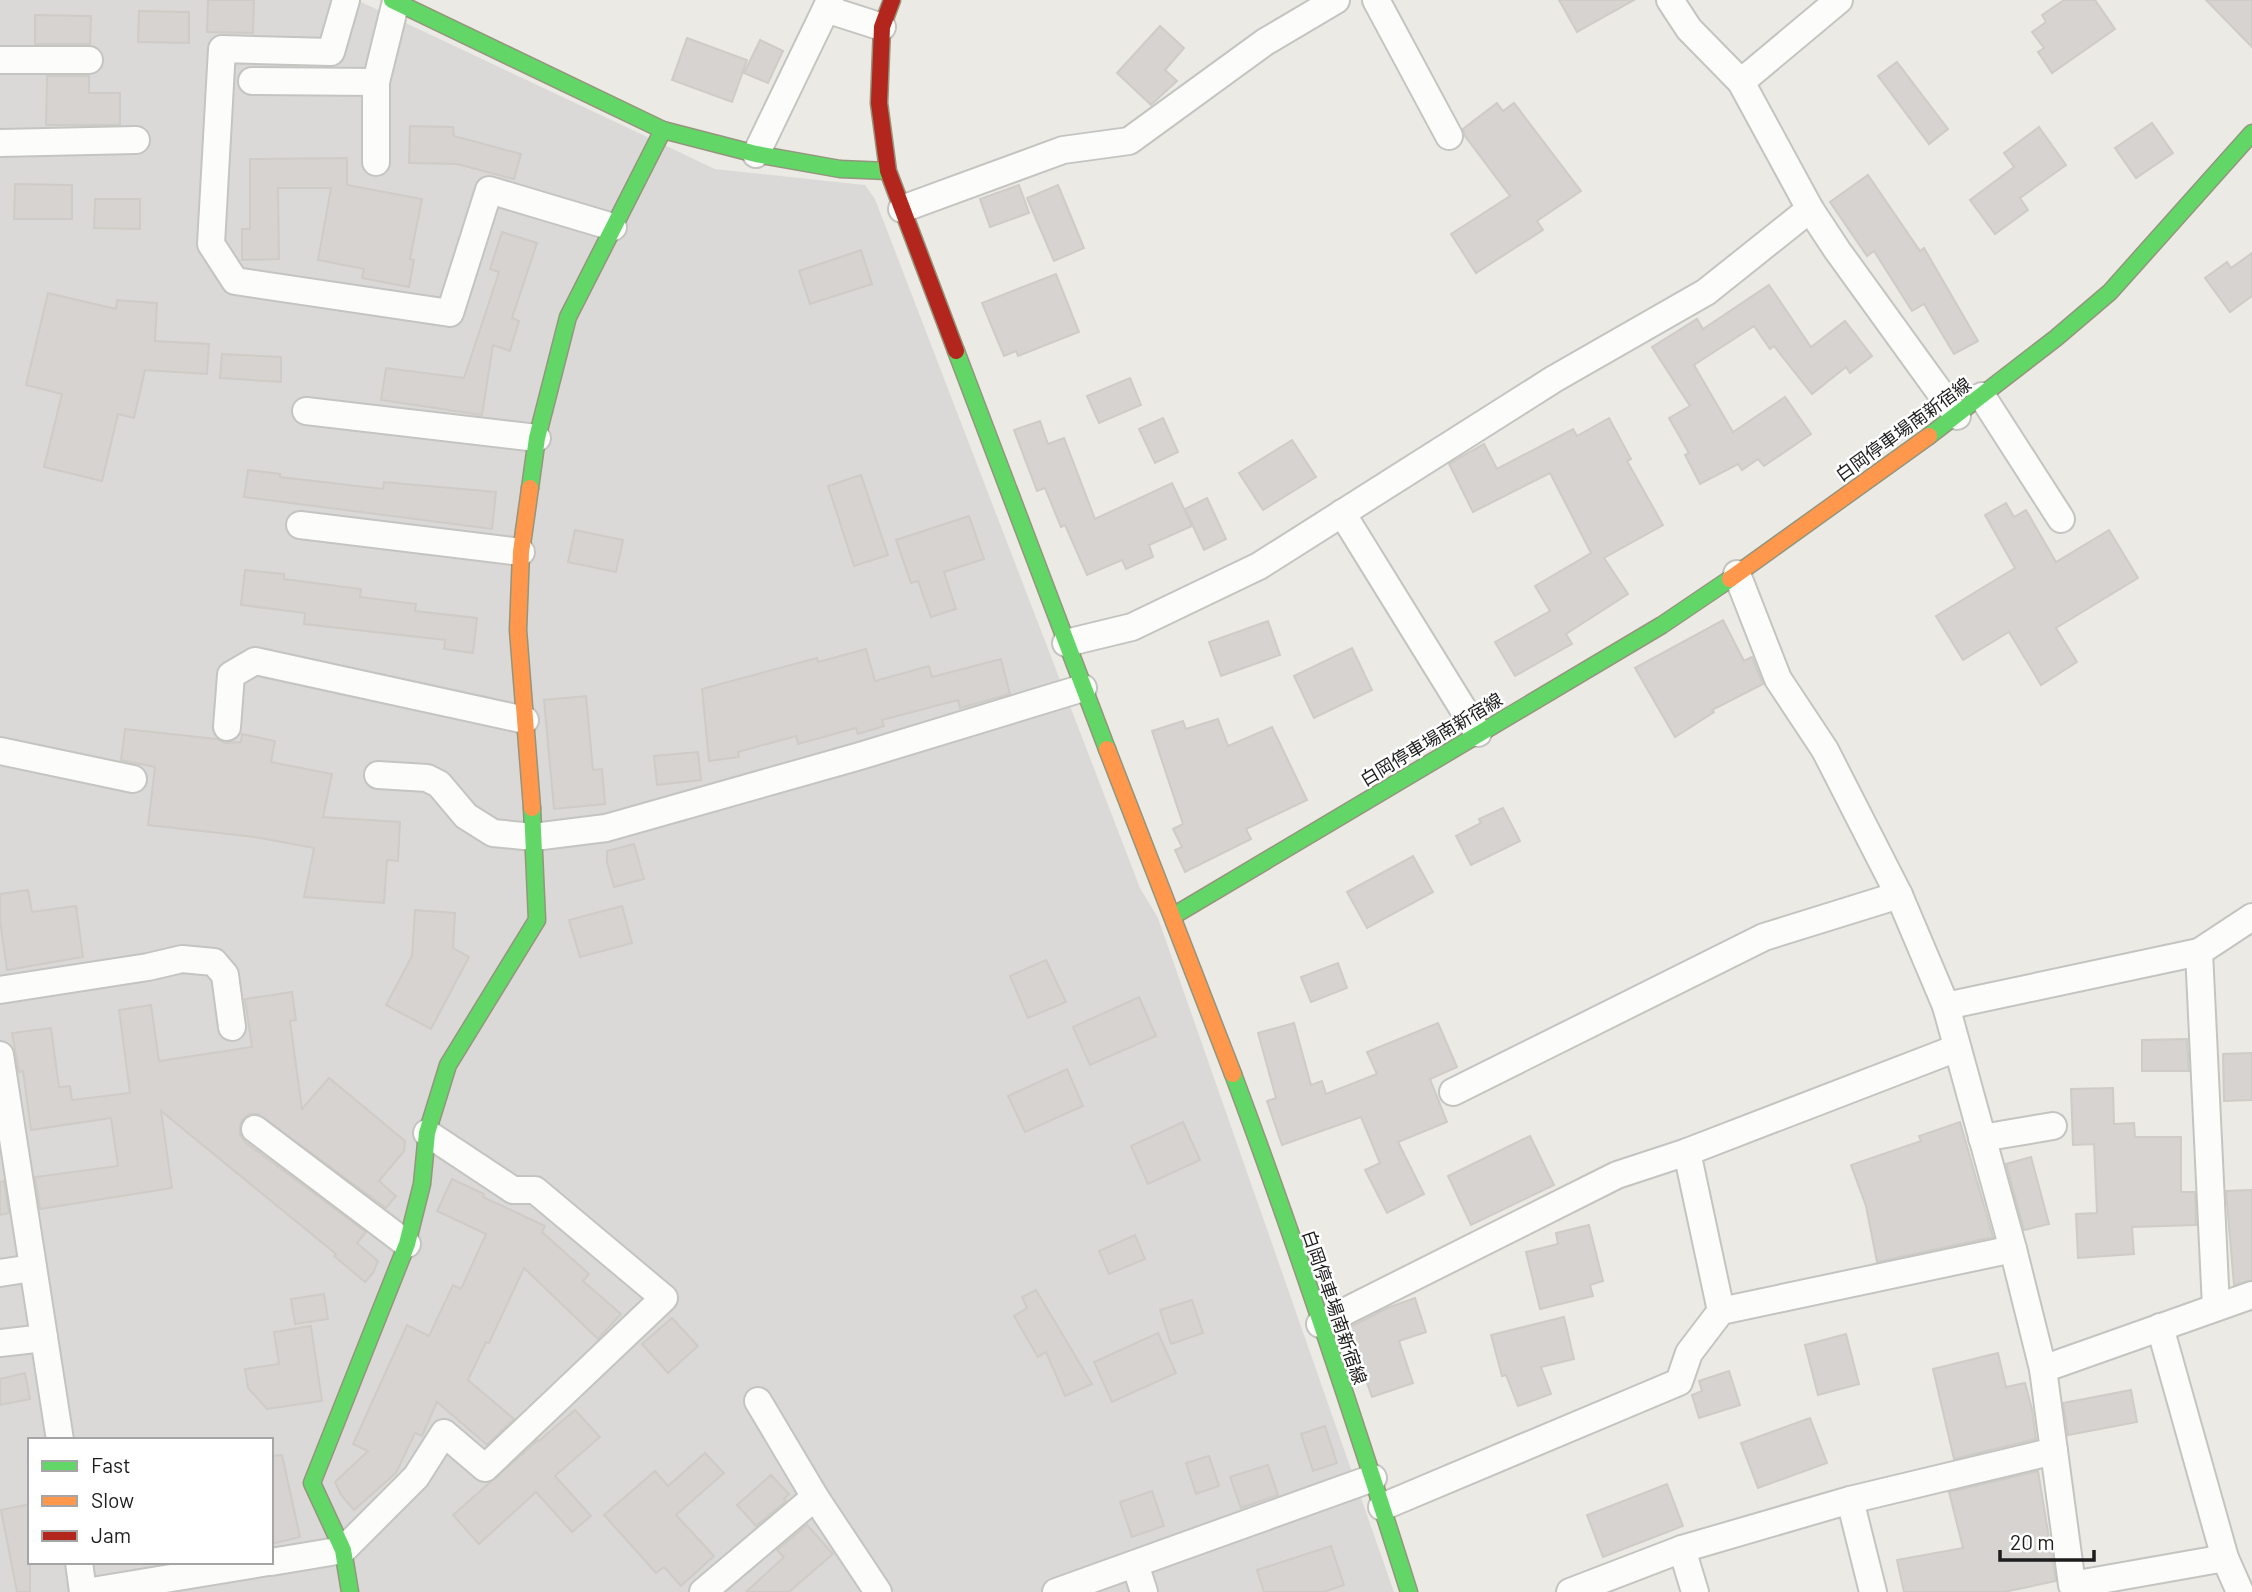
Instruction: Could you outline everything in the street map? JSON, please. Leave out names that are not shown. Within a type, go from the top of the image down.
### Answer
[{"type":"street","points":[[346,0],[331,52],[222,49],[211,244],[235,281],[450,313],[489,190],[613,228]]},
{"type":"street","points":[[892,0],[882,27],[879,103],[888,171],[1083,688],[1173,916]]},
{"type":"street","points":[[902,209],[1063,150],[1129,141],[1265,42],[1336,0]]},
{"type":"street","points":[[1376,0],[1449,136]]},
{"type":"street","points":[[1670,0],[1689,29],[1741,82],[1810,209],[1957,416]]},
{"type":"street","points":[[1741,82],[1839,0]]},
{"type":"street","points":[[376,162],[376,82],[394,1],[663,130],[756,154],[840,169],[888,171]]},
{"type":"street","points":[[756,154],[828,5],[882,27]]},
{"type":"street","points":[[0,60],[89,60]]},
{"type":"street","points":[[252,81],[376,82]]},
{"type":"street","points":[[349,1592],[343,1550],[313,1483],[407,1244],[422,1184],[427,1133],[448,1065],[537,920],[534,837],[518,630],[521,552],[537,438],[568,317],[663,130]]},
{"type":"street","name":"白岡停車場南新宿線","points":[[1409,1592],[1259,1144],[1173,916],[1662,625],[1737,575],[1819,513],[1957,416],[2110,292],[2252,133]]},
{"type":"street","points":[[0,143],[136,140]]},
{"type":"street","points":[[1066,643],[1132,627],[1259,566],[1554,379],[1706,292],[1810,209]]},
{"type":"street","points":[[1983,396],[2061,519]]},
{"type":"street","points":[[306,411],[537,438]]},
{"type":"street","points":[[1342,513],[1478,733]]},
{"type":"street","points":[[300,525],[521,552]]},
{"type":"street","points":[[1737,575],[1779,679],[1825,750],[1899,895],[1946,1006],[2043,1369],[2072,1588],[2225,1558]]},
{"type":"street","points":[[227,727],[231,675],[255,661],[525,720]]},
{"type":"street","points":[[378,775],[427,778],[439,784],[466,816],[493,833],[534,837],[606,828],[860,756],[1083,688]]},
{"type":"street","points":[[0,751],[133,779]]},
{"type":"street","points":[[1453,1092],[1764,937],[1899,895]]},
{"type":"street","points":[[1946,1006],[2199,952],[2252,917]]},
{"type":"street","points":[[2199,952],[2216,1307]]},
{"type":"street","points":[[0,990],[148,967],[182,959],[214,962],[225,975],[232,1027]]},
{"type":"street","points":[[1320,1324],[1618,1175],[1687,1152],[1957,1048]]},
{"type":"street","points":[[0,1055],[60,1438]]},
{"type":"street","points":[[1983,1138],[2053,1126]]},
{"type":"street","points":[[255,1129],[407,1244]]},
{"type":"street","points":[[273,1562],[343,1550],[416,1477],[444,1433],[485,1468],[664,1298],[535,1190],[513,1190],[427,1133]]},
{"type":"street","points":[[1687,1152],[1721,1311]]},
{"type":"street","points":[[1382,1507],[1679,1382],[1689,1353],[1721,1311],[2013,1249]]},
{"type":"street","points":[[0,1273],[33,1268]]},
{"type":"street","points":[[2043,1369],[2252,1296]]},
{"type":"street","points":[[2160,1327],[2225,1558],[2241,1592]]},
{"type":"street","points":[[0,1343],[44,1338]]},
{"type":"street","points":[[758,1401],[878,1592]]},
{"type":"street","points":[[1570,1592],[1682,1549],[1850,1500],[2054,1451]]},
{"type":"street","points":[[1056,1592],[1373,1478]]},
{"type":"street","points":[[703,1592],[816,1497]]},
{"type":"street","points":[[1850,1500],[1873,1592]]},
{"type":"street","points":[[1682,1549],[1695,1592]]},
{"type":"street","points":[[79,1564],[85,1592],[158,1586],[261,1564]]},
{"type":"street","points":[[1135,1564],[1144,1592]]},
{"type":"shaded area","points":[[0,0],[357,0],[715,169],[865,185],[875,199],[1140,888],[1158,918],[1394,1592],[0,1592]]},
{"type":"building","points":[[208,0],[254,0],[253,33],[207,32]]},
{"type":"building","points":[[1559,0],[1634,0],[1577,32]]},
{"type":"building","points":[[2064,0],[2095,0],[2115,29],[2052,73],[2038,52],[2044,48],[2032,32],[2046,22],[2042,15]]},
{"type":"building","points":[[2206,0],[2252,0],[2252,47]]},
{"type":"building","points":[[139,11],[189,12],[189,43],[138,42]]},
{"type":"building","points":[[35,15],[91,16],[90,44],[35,44]]},
{"type":"building","points":[[1160,26],[1184,48],[1165,70],[1177,81],[1151,105],[1117,73]]},
{"type":"building","points":[[687,38],[747,60],[732,102],[672,80]]},
{"type":"building","points":[[760,40],[783,51],[768,83],[744,73]]},
{"type":"building","points":[[1897,62],[1948,129],[1929,144],[1878,76]]},
{"type":"building","points":[[47,76],[89,76],[89,93],[120,93],[120,125],[46,125]]},
{"type":"building","points":[[1497,103],[1503,111],[1514,103],[1581,191],[1537,221],[1543,230],[1476,273],[1451,234],[1510,196],[1465,136],[1463,129]]},
{"type":"building","points":[[2152,123],[2173,153],[2136,178],[2115,148]]},
{"type":"building","points":[[410,126],[453,127],[454,136],[521,154],[514,179],[457,164],[409,163]]},
{"type":"building","points":[[2039,127],[2066,165],[2020,198],[2028,210],[1995,234],[1970,200],[2014,167],[2004,153]]},
{"type":"building","points":[[347,158],[347,185],[422,199],[410,259],[414,260],[409,287],[362,278],[364,269],[318,260],[331,188],[278,188],[279,259],[242,260],[242,229],[250,229],[250,159]]},
{"type":"building","points":[[1868,175],[1920,251],[1924,248],[1978,341],[1954,354],[1924,304],[1912,311],[1874,251],[1867,256],[1830,202]]},
{"type":"building","points":[[15,184],[72,185],[72,219],[14,219]]},
{"type":"building","points":[[1019,185],[1029,213],[990,227],[980,199]]},
{"type":"building","points":[[1058,185],[1084,248],[1054,261],[1027,198]]},
{"type":"building","points":[[95,199],[140,199],[140,229],[94,228]]},
{"type":"building","points":[[502,232],[537,243],[512,318],[519,321],[510,351],[493,345],[482,415],[381,400],[386,368],[464,378],[499,272],[490,269]]},
{"type":"building","points":[[861,250],[872,284],[810,304],[799,271]]},
{"type":"building","points":[[2252,253],[2252,296],[2230,312],[2205,278],[2227,262],[2231,268]]},
{"type":"building","points":[[1056,274],[1079,332],[1018,356],[1016,351],[1004,356],[982,303]]},
{"type":"building","points":[[1769,285],[1811,347],[1845,321],[1872,356],[1850,373],[1846,367],[1812,394],[1774,346],[1770,349],[1754,326],[1694,365],[1733,432],[1785,397],[1811,434],[1764,466],[1758,459],[1742,470],[1738,464],[1700,484],[1685,455],[1689,453],[1669,418],[1690,406],[1652,347],[1697,319],[1703,329]]},
{"type":"building","points":[[48,293],[116,309],[117,300],[157,303],[155,341],[209,344],[207,374],[145,370],[134,418],[118,414],[102,481],[44,467],[62,394],[26,385]]},
{"type":"building","points":[[222,354],[281,357],[281,382],[220,378]]},
{"type":"building","points":[[1130,378],[1141,405],[1099,423],[1087,396]]},
{"type":"building","points":[[1163,418],[1178,452],[1155,463],[1139,429]]},
{"type":"building","points":[[1609,418],[1631,459],[1627,461],[1663,525],[1604,558],[1628,594],[1566,634],[1572,644],[1515,676],[1495,642],[1550,611],[1535,586],[1591,553],[1550,473],[1473,512],[1449,464],[1484,444],[1497,469],[1573,429],[1577,436]]},
{"type":"building","points":[[1040,421],[1048,444],[1064,438],[1095,519],[1172,483],[1192,526],[1149,545],[1153,557],[1126,569],[1122,560],[1087,575],[1065,525],[1061,527],[1045,488],[1037,491],[1014,430]]},
{"type":"building","points":[[1292,440],[1316,477],[1263,510],[1239,473]]},
{"type":"building","points":[[248,470],[280,474],[280,477],[383,489],[384,482],[496,492],[492,529],[244,497]]},
{"type":"building","points":[[861,475],[888,555],[854,566],[828,486]]},
{"type":"building","points":[[1207,498],[1226,539],[1204,550],[1185,509]]},
{"type":"building","points":[[2006,503],[2014,517],[2026,510],[2056,562],[2109,530],[2138,578],[2056,628],[2077,662],[2041,685],[2009,632],[1963,660],[1936,616],[2015,568],[1985,515]]},
{"type":"building","points":[[969,516],[984,559],[944,572],[956,609],[931,617],[918,581],[911,583],[896,540]]},
{"type":"building","points":[[575,530],[623,540],[616,572],[568,562]]},
{"type":"building","points":[[245,570],[284,574],[284,579],[361,589],[360,597],[416,604],[415,611],[477,618],[473,653],[444,649],[445,640],[304,624],[305,613],[241,605]]},
{"type":"building","points":[[1723,620],[1744,661],[1752,657],[1763,684],[1712,710],[1714,712],[1675,737],[1635,668]]},
{"type":"building","points":[[1268,621],[1280,655],[1221,676],[1209,642]]},
{"type":"building","points":[[1352,648],[1372,690],[1314,718],[1294,676]]},
{"type":"building","points":[[866,649],[875,681],[929,666],[932,677],[1001,659],[1010,694],[960,708],[958,700],[882,720],[884,726],[858,734],[856,728],[798,744],[796,736],[738,752],[739,757],[709,761],[702,689],[817,658],[818,662]]},
{"type":"building","points":[[586,696],[593,770],[602,769],[605,804],[554,809],[544,700]]},
{"type":"building","points":[[1218,719],[1228,746],[1272,727],[1307,800],[1246,829],[1251,839],[1185,872],[1175,850],[1182,847],[1173,829],[1183,824],[1152,731],[1183,721],[1186,729]]},
{"type":"building","points":[[125,729],[217,739],[225,743],[241,742],[242,734],[275,741],[271,762],[332,774],[323,817],[400,822],[398,861],[387,860],[384,903],[304,897],[314,848],[255,837],[148,825],[155,767],[121,760]]},
{"type":"building","points":[[698,752],[701,780],[657,785],[654,756]]},
{"type":"building","points":[[1503,808],[1520,841],[1471,865],[1456,836],[1481,823],[1479,819]]},
{"type":"building","points":[[634,844],[644,879],[614,887],[607,851]]},
{"type":"building","points":[[1413,856],[1433,892],[1367,928],[1347,892]]},
{"type":"building","points":[[28,890],[32,912],[76,906],[83,957],[7,970],[0,921],[0,894]]},
{"type":"building","points":[[622,906],[632,943],[580,957],[569,920]]},
{"type":"building","points":[[415,910],[455,913],[453,948],[469,957],[431,1029],[386,1005],[412,956]]},
{"type":"building","points":[[1046,960],[1066,1002],[1028,1018],[1010,976]]},
{"type":"building","points":[[1338,963],[1347,988],[1311,1002],[1301,977]]},
{"type":"building","points":[[292,992],[296,1020],[290,1021],[302,1109],[329,1078],[405,1141],[404,1151],[379,1181],[396,1196],[386,1208],[258,1114],[250,1114],[243,1119],[240,1134],[245,1142],[366,1232],[357,1243],[378,1261],[365,1282],[334,1256],[336,1254],[161,1111],[172,1188],[40,1209],[35,1177],[118,1166],[111,1118],[31,1130],[23,1071],[19,1072],[12,1033],[51,1028],[59,1087],[70,1086],[72,1100],[130,1093],[119,1010],[151,1005],[159,1061],[252,1047],[245,999]]},
{"type":"building","points":[[1139,997],[1156,1036],[1090,1065],[1073,1027]]},
{"type":"building","points":[[1294,1023],[1311,1085],[1322,1081],[1326,1094],[1377,1074],[1367,1052],[1438,1023],[1457,1067],[1430,1079],[1447,1122],[1398,1142],[1424,1194],[1387,1213],[1365,1170],[1380,1163],[1361,1117],[1282,1145],[1267,1101],[1276,1098],[1258,1033]]},
{"type":"building","points":[[2187,1039],[2189,1071],[2142,1071],[2142,1040]]},
{"type":"building","points":[[2252,1053],[2252,1100],[2224,1101],[2223,1054]]},
{"type":"building","points":[[1067,1069],[1083,1106],[1025,1132],[1008,1096]]},
{"type":"building","points":[[2113,1088],[2114,1124],[2134,1123],[2135,1137],[2181,1137],[2181,1192],[2195,1192],[2196,1225],[2132,1227],[2134,1254],[2078,1258],[2076,1214],[2097,1213],[2094,1144],[2073,1145],[2071,1089]]},
{"type":"building","points":[[1183,1122],[1200,1160],[1148,1184],[1131,1146]]},
{"type":"building","points":[[1960,1122],[1993,1237],[1877,1262],[1866,1206],[1851,1165],[1921,1141],[1919,1136]]},
{"type":"building","points":[[1530,1136],[1554,1185],[1471,1225],[1448,1176]]},
{"type":"building","points":[[2031,1157],[2049,1224],[2024,1230],[2006,1164]]},
{"type":"building","points":[[452,1179],[545,1226],[542,1232],[589,1274],[583,1281],[621,1314],[598,1339],[524,1268],[489,1343],[486,1342],[468,1380],[514,1419],[487,1445],[437,1402],[422,1436],[415,1433],[396,1473],[354,1510],[341,1495],[335,1482],[368,1451],[353,1444],[407,1325],[429,1336],[453,1285],[461,1289],[486,1234],[437,1211]]},
{"type":"building","points":[[4,1181],[9,1213],[0,1215],[0,1182]]},
{"type":"building","points":[[2252,1190],[2252,1280],[2234,1285],[2226,1191]]},
{"type":"building","points":[[1589,1225],[1603,1281],[1590,1285],[1593,1296],[1540,1309],[1526,1252],[1558,1244],[1556,1233]]},
{"type":"building","points":[[1135,1235],[1145,1259],[1109,1274],[1099,1251]]},
{"type":"building","points":[[1036,1290],[1092,1384],[1065,1396],[1046,1352],[1038,1357],[1014,1316],[1027,1308],[1022,1297]]},
{"type":"building","points":[[324,1294],[328,1319],[295,1324],[291,1299]]},
{"type":"building","points":[[1415,1298],[1426,1332],[1399,1341],[1413,1383],[1372,1397],[1348,1328],[1387,1308]]},
{"type":"building","points":[[1192,1300],[1203,1333],[1171,1344],[1160,1310]]},
{"type":"building","points":[[1564,1317],[1574,1359],[1541,1367],[1551,1394],[1518,1406],[1506,1375],[1502,1376],[1491,1335]]},
{"type":"building","points":[[672,1318],[698,1346],[668,1373],[642,1344]]},
{"type":"building","points":[[311,1326],[322,1401],[267,1409],[248,1388],[245,1369],[279,1364],[274,1332]]},
{"type":"building","points":[[1158,1333],[1176,1373],[1112,1402],[1094,1362]]},
{"type":"building","points":[[1846,1334],[1859,1384],[1818,1395],[1805,1345]]},
{"type":"building","points":[[1998,1353],[2006,1387],[2025,1383],[2036,1439],[1954,1459],[1933,1369]]},
{"type":"building","points":[[1729,1371],[1740,1405],[1699,1418],[1692,1395],[1702,1391],[1699,1381]]},
{"type":"building","points":[[25,1373],[30,1399],[0,1405],[0,1379]]},
{"type":"building","points":[[2131,1390],[2137,1422],[2068,1435],[2063,1403]]},
{"type":"building","points":[[575,1410],[600,1437],[555,1476],[591,1516],[572,1532],[536,1492],[479,1544],[453,1515]]},
{"type":"building","points":[[1810,1418],[1827,1463],[1758,1488],[1741,1443]]},
{"type":"building","points":[[1325,1426],[1337,1463],[1313,1471],[1301,1434]]},
{"type":"building","points":[[705,1453],[724,1473],[676,1515],[714,1556],[681,1586],[664,1567],[656,1573],[604,1515],[655,1471],[668,1486]]},
{"type":"building","points":[[282,1455],[300,1537],[273,1544],[273,1456]]},
{"type":"building","points":[[1209,1456],[1219,1486],[1196,1494],[1186,1463]]},
{"type":"building","points":[[1268,1465],[1278,1495],[1241,1508],[1230,1477]]},
{"type":"building","points":[[2038,1471],[2056,1581],[2004,1592],[1904,1592],[1897,1560],[1963,1548],[1949,1492]]},
{"type":"building","points":[[771,1475],[789,1494],[784,1499],[786,1501],[756,1526],[737,1505]]},
{"type":"building","points":[[1667,1484],[1683,1526],[1603,1557],[1587,1515]]},
{"type":"building","points":[[1152,1491],[1164,1526],[1132,1537],[1120,1502]]},
{"type":"building","points":[[28,1504],[30,1592],[17,1592],[1,1510]]},
{"type":"building","points":[[807,1525],[833,1554],[789,1592],[746,1592],[784,1557],[777,1550]]},
{"type":"building","points":[[1331,1546],[1344,1585],[1324,1592],[1264,1592],[1257,1570]]},
{"type":"traffic: fast","points":[[392,0],[663,130],[756,154],[840,169],[888,171]]},
{"type":"traffic: fast","points":[[530,488],[537,438],[568,317],[663,130]]},
{"type":"traffic: fast","points":[[1929,436],[2056,338],[2110,292],[2252,133]]},
{"type":"traffic: fast","points":[[956,351],[1107,749]]},
{"type":"traffic: fast","points":[[1173,916],[1662,625],[1730,579]]},
{"type":"traffic: fast","points":[[350,1592],[343,1550],[312,1483],[407,1244],[422,1184],[427,1133],[448,1065],[537,920],[532,808]]},
{"type":"traffic: fast","points":[[1233,1074],[1324,1332],[1409,1592]]},
{"type":"traffic: slow","points":[[1730,579],[1929,436]]},
{"type":"traffic: slow","points":[[530,488],[521,552],[518,630],[532,808]]},
{"type":"traffic: slow","points":[[1107,749],[1233,1074]]},
{"type":"traffic: jam","points":[[892,0],[882,27],[879,103],[888,171],[956,351]]}]
